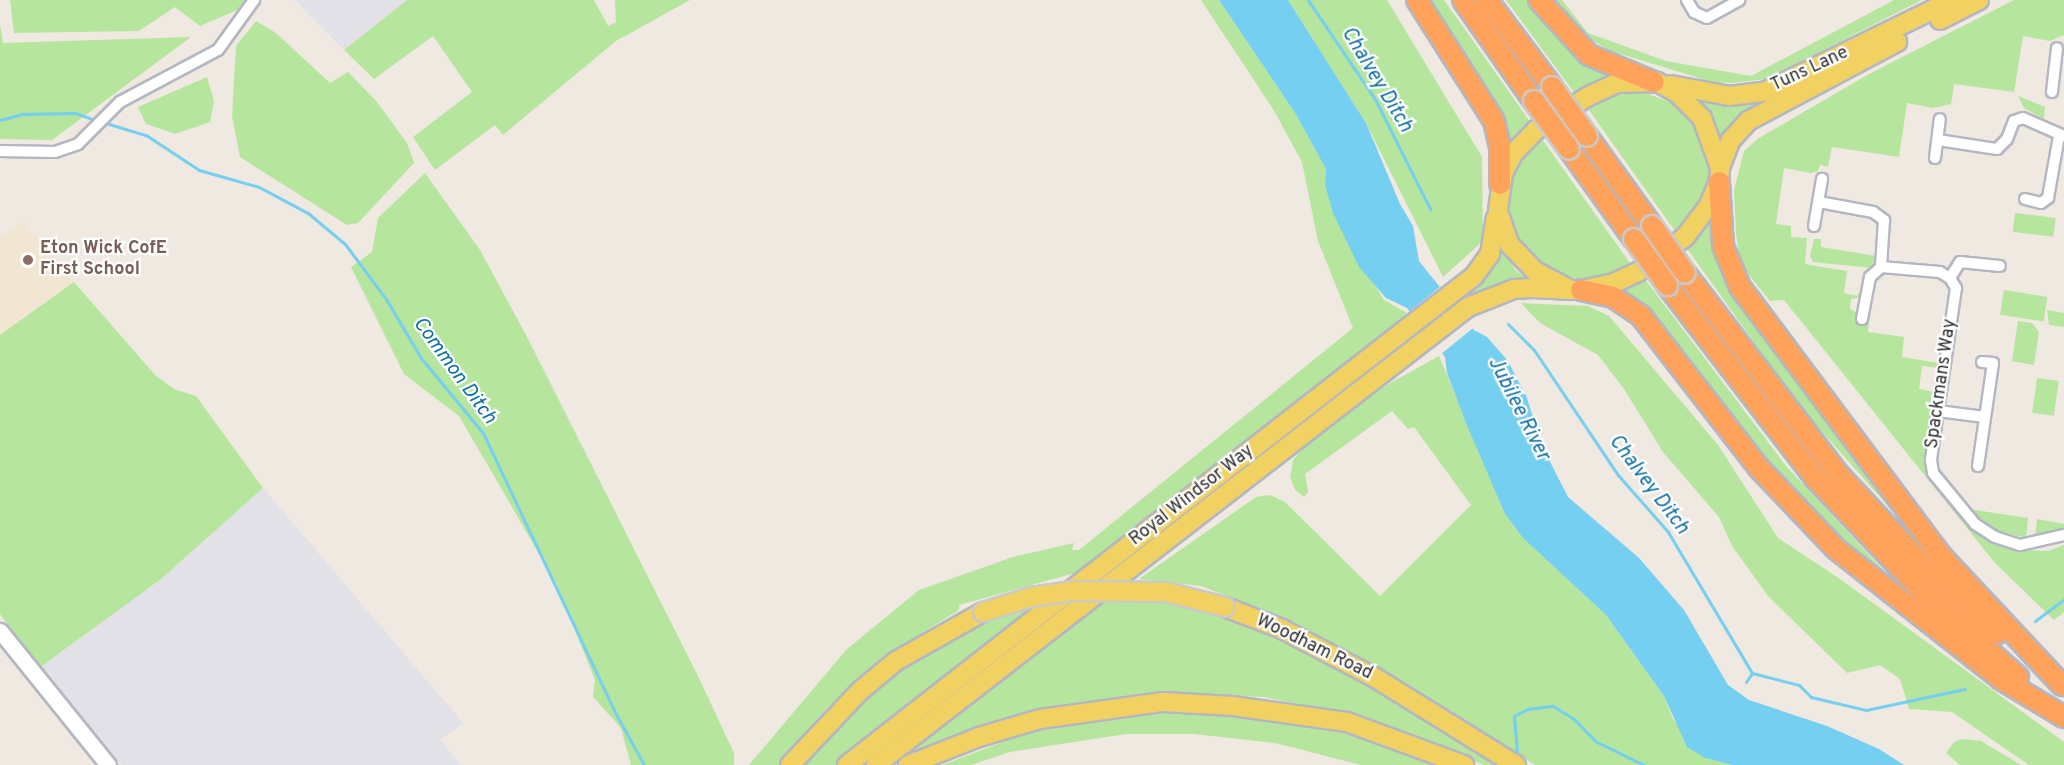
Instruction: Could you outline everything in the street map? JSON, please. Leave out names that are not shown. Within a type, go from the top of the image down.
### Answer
[{"type":"highway","points":[[1417,0],[1494,122],[1500,147],[1499,193]]},
{"type":"highway","points":[[1463,0],[1667,285],[1773,427],[1845,511],[1951,618],[2064,716]]},
{"type":"highway","points":[[1487,0],[1806,437],[1866,506],[1964,605],[2063,686]]},
{"type":"highway","points":[[1539,0],[1589,55],[1656,82]]},
{"type":"highway","points":[[1719,175],[1723,246],[1740,287],[1943,558],[2063,686]]},
{"type":"highway","points":[[1576,290],[1614,297],[1641,316],[1758,468],[1836,549],[2001,679],[2064,716]]},
{"type":"main road","name":"Tuns Lane","points":[[1656,82],[1729,96],[1764,92],[1953,0]]},
{"type":"main road","name":"Tuns Lane","points":[[1719,175],[1739,130],[1760,114],[1979,0]]},
{"type":"main road","points":[[1656,82],[1677,93],[1702,118],[1719,175],[1702,219],[1685,237],[1624,280],[1576,290],[1535,271],[1515,253],[1502,228],[1499,193],[1514,154],[1536,130],[1607,86],[1656,82]]},
{"type":"main road","name":"Royal Windsor Way","points":[[847,765],[1458,288],[1487,260],[1499,193]]},
{"type":"main road","name":"Royal Windsor Way","points":[[876,765],[1468,307],[1514,289],[1576,290]]},
{"type":"main road","name":"Woodham Road","points":[[790,765],[860,691],[896,661],[983,612],[1031,597],[1071,591],[1166,592],[1224,607],[1282,628],[1374,677],[1516,765]]},
{"type":"main road","points":[[0,631],[108,765]]},
{"type":"main road","points":[[909,765],[979,737],[1040,719],[1163,702],[1233,706],[1347,722],[1464,765]]},
{"type":"street","points":[[0,151],[55,152],[78,144],[120,102],[218,50],[254,0]]},
{"type":"street","points":[[1687,0],[1694,12],[1707,18],[1739,0]]},
{"type":"street","points":[[2052,92],[2060,72],[2057,48]]},
{"type":"street","points":[[1935,158],[1940,118]]},
{"type":"street","points":[[1938,140],[1997,149],[2007,139],[2014,121],[2023,118],[2062,136],[2048,198],[2040,203],[2025,199]]},
{"type":"street","points":[[1814,226],[1821,180]]},
{"type":"street","points":[[1819,202],[1874,212],[1884,220],[1881,267],[1870,277],[1862,319]]},
{"type":"street","points":[[1881,267],[1940,272],[1950,278],[1960,262],[2000,266]]},
{"type":"street","name":"Spackmans Way","points":[[1950,278],[1956,288],[1931,460],[1933,473],[1975,524],[1995,537],[2020,545],[2064,535]]},
{"type":"street","points":[[1978,466],[1993,363],[1982,362]]},
{"type":"street","points":[[1938,411],[1985,417]]},
{"type":"shaded area","points":[[295,0],[407,0],[344,50]]},
{"type":"shaded area","name":"Eton Wick CofE First School","points":[[23,221],[74,282],[0,335],[0,237]]},
{"type":"shaded area","points":[[263,488],[463,723],[440,740],[461,765],[122,765],[39,668],[161,579]]},
{"type":"green space","points":[[10,0],[244,0],[240,9],[200,26],[175,7],[139,31],[14,33]]},
{"type":"green space","points":[[407,0],[594,0],[608,26],[616,22],[615,0],[690,0],[616,41],[503,135],[495,125],[435,170],[413,137],[472,92],[433,36],[374,79],[344,50]]},
{"type":"green space","points":[[1201,0],[1219,0],[1295,113],[1326,169],[1325,185],[1359,267],[1367,272],[1384,300],[1407,313],[1344,369],[1086,570],[959,605],[959,610],[901,646],[859,678],[825,710],[779,765],[749,765],[847,649],[919,590],[1013,557],[1074,543],[1072,550],[1079,550],[1353,328],[1318,241],[1302,162],[1273,109]]},
{"type":"green space","points":[[1288,0],[1387,0],[1482,157],[1483,241],[1443,277],[1366,123]]},
{"type":"green space","points":[[1424,0],[1444,0],[1533,126],[1505,151]]},
{"type":"green space","points":[[1506,0],[1530,0],[1576,56],[1596,71],[1613,77],[1576,95]]},
{"type":"green space","points":[[1555,0],[1562,0],[1588,33],[1666,61],[1751,76],[1894,0],[1922,0],[1766,79],[1732,83],[1712,82],[1608,50],[1583,34]]},
{"type":"green space","points":[[2014,0],[2064,0],[2064,35],[2050,41],[2023,36],[2014,92],[1954,84],[1951,104],[1933,108],[1907,103],[1899,157],[1832,147],[1828,167],[1820,165],[1818,171],[1811,173],[1784,168],[1776,224],[1791,226],[1791,237],[1807,238],[1805,264],[1847,271],[1844,293],[1857,296],[1862,289],[1861,297],[1851,299],[1850,309],[1858,313],[1857,320],[1869,323],[1868,332],[1904,337],[1902,357],[1938,363],[1938,368],[1922,366],[1919,389],[1934,392],[1939,384],[1926,468],[1977,534],[2010,549],[2048,551],[2064,545],[2064,612],[2054,620],[1995,563],[1784,300],[1770,301],[1741,265],[1736,234],[1734,190],[1744,151],[1759,138],[1869,74]]},
{"type":"green space","points":[[256,21],[276,33],[330,83],[348,72],[377,102],[407,143],[414,163],[358,223],[347,225],[240,157],[232,116],[236,46]]},
{"type":"green space","points":[[0,24],[3,43],[191,37],[52,140],[0,139]]},
{"type":"green space","points":[[207,77],[214,101],[210,122],[175,134],[146,124],[138,107]]},
{"type":"green space","points":[[1781,90],[1722,143],[1707,111],[1694,98]]},
{"type":"green space","points":[[1621,92],[1646,93],[1672,103],[1701,133],[1710,161],[1706,191],[1701,206],[1677,234],[1586,106]]},
{"type":"green space","points":[[2018,96],[2045,107],[2044,119],[2024,108]]},
{"type":"green space","points":[[1542,139],[1632,266],[1595,279],[1578,279],[1545,268],[1520,247],[1509,222],[1508,190],[1518,163]]},
{"type":"green space","points":[[425,173],[480,250],[526,335],[697,674],[734,753],[734,765],[631,765],[621,728],[593,697],[595,680],[557,585],[494,476],[459,416],[404,374],[351,267],[372,252],[378,218]]},
{"type":"green space","points":[[2015,213],[2056,218],[2053,237],[2013,232]]},
{"type":"green space","points":[[1714,218],[1716,243],[1918,540],[1801,408],[1686,247]]},
{"type":"green space","points":[[1814,239],[1821,239],[1821,247],[1876,256],[1872,268],[1813,262],[1810,256]]},
{"type":"green space","points":[[1499,246],[1516,270],[1532,283],[1517,284],[1371,374],[1369,368],[1483,279]]},
{"type":"green space","points":[[1644,278],[1786,466],[1916,605],[1822,529],[1709,395],[1652,314],[1623,290]]},
{"type":"green space","points":[[74,282],[156,376],[174,389],[196,396],[263,488],[161,579],[39,668],[0,614],[0,335]]},
{"type":"green space","points":[[2004,290],[2047,297],[2044,322],[2000,315]]},
{"type":"green space","points":[[1521,303],[1588,306],[1609,316],[1718,445],[1778,538],[1840,579],[2064,742],[2064,765],[2029,765],[1952,712],[1909,709],[1900,679],[1880,665],[1847,673],[1768,596],[1732,546],[1719,517],[1663,452],[1624,389],[1598,355],[1540,323]]},
{"type":"green space","points":[[2047,310],[2064,313],[2064,327],[2049,325]]},
{"type":"green space","points":[[2018,321],[2032,323],[2039,332],[2034,365],[2012,361]]},
{"type":"green space","points":[[1439,356],[1505,514],[1523,538],[1606,615],[1664,696],[1673,719],[1705,758],[1732,765],[1535,765],[1409,686],[1294,622],[1201,586],[1139,579],[1256,497],[1270,495],[1285,502],[1380,596],[1471,505],[1414,427],[1408,429],[1392,411],[1305,474],[1308,492],[1304,497],[1295,490],[1290,477],[1293,460],[1313,436],[1387,385]]},
{"type":"green space","points":[[2037,378],[2059,381],[2054,416],[2032,413]]},
{"type":"green space","points":[[1968,509],[2028,518],[2026,538],[1989,528]]},
{"type":"green space","points":[[2037,519],[2064,524],[2064,532],[2035,539]]},
{"type":"green space","points":[[1106,595],[1169,597],[1284,633],[1508,765],[1484,765],[1383,724],[1329,710],[1263,697],[1195,694],[1137,696],[1066,704],[1012,718],[893,765],[883,765],[991,683],[996,687]]},
{"type":"green space","points":[[1047,598],[839,765],[796,765],[847,707],[953,628]]},
{"type":"green space","points":[[1112,711],[1237,712],[1369,738],[1440,765],[1361,765],[1275,743],[1194,734],[1126,734],[1010,752],[971,765],[942,765],[1016,737]]},
{"type":"green space","points":[[1962,739],[1981,741],[2021,765],[1960,765],[1946,753],[1954,742]]},
{"type":"water","name":"Jubilee River","points":[[1219,0],[1288,0],[1366,123],[1400,204],[1413,226],[1419,261],[1474,330],[1487,337],[1508,361],[1527,398],[1542,446],[1568,497],[1639,558],[1684,610],[1728,685],[1749,700],[1827,726],[1879,749],[1904,765],[1732,765],[1705,758],[1687,747],[1664,696],[1606,615],[1523,538],[1505,514],[1466,423],[1447,373],[1445,357],[1407,308],[1386,298],[1359,267],[1333,213],[1325,185],[1326,169],[1295,113]]},
{"type":"pier","points":[[1442,285],[1475,326],[1441,354],[1408,313]]},
{"type":"waterway","name":"Chalvey Ditch","points":[[1308,0],[1376,101],[1430,209]]},
{"type":"waterway","name":"Common Ditch","points":[[0,120],[23,114],[75,113],[92,119]]},
{"type":"waterway","name":"Common Ditch","points":[[109,124],[146,135],[199,170],[259,187],[308,213],[345,244],[386,299],[421,358],[483,433],[617,716],[644,765]]},
{"type":"waterway","name":"Chalvey Ditch","points":[[1508,324],[1534,350],[1618,475],[1668,532],[1752,673]]},
{"type":"waterway","points":[[2035,621],[2064,599]]},
{"type":"waterway","points":[[1752,673],[1799,685],[1811,697],[1866,710],[1965,689]]},
{"type":"waterway","points":[[1746,682],[1752,673]]},
{"type":"waterway","points":[[1517,751],[1514,716],[1527,709],[1553,706],[1575,720],[1595,741],[1644,765]]},
{"type":"place","name":"Eton Wick CofE First School","points":[[28,260]]}]
